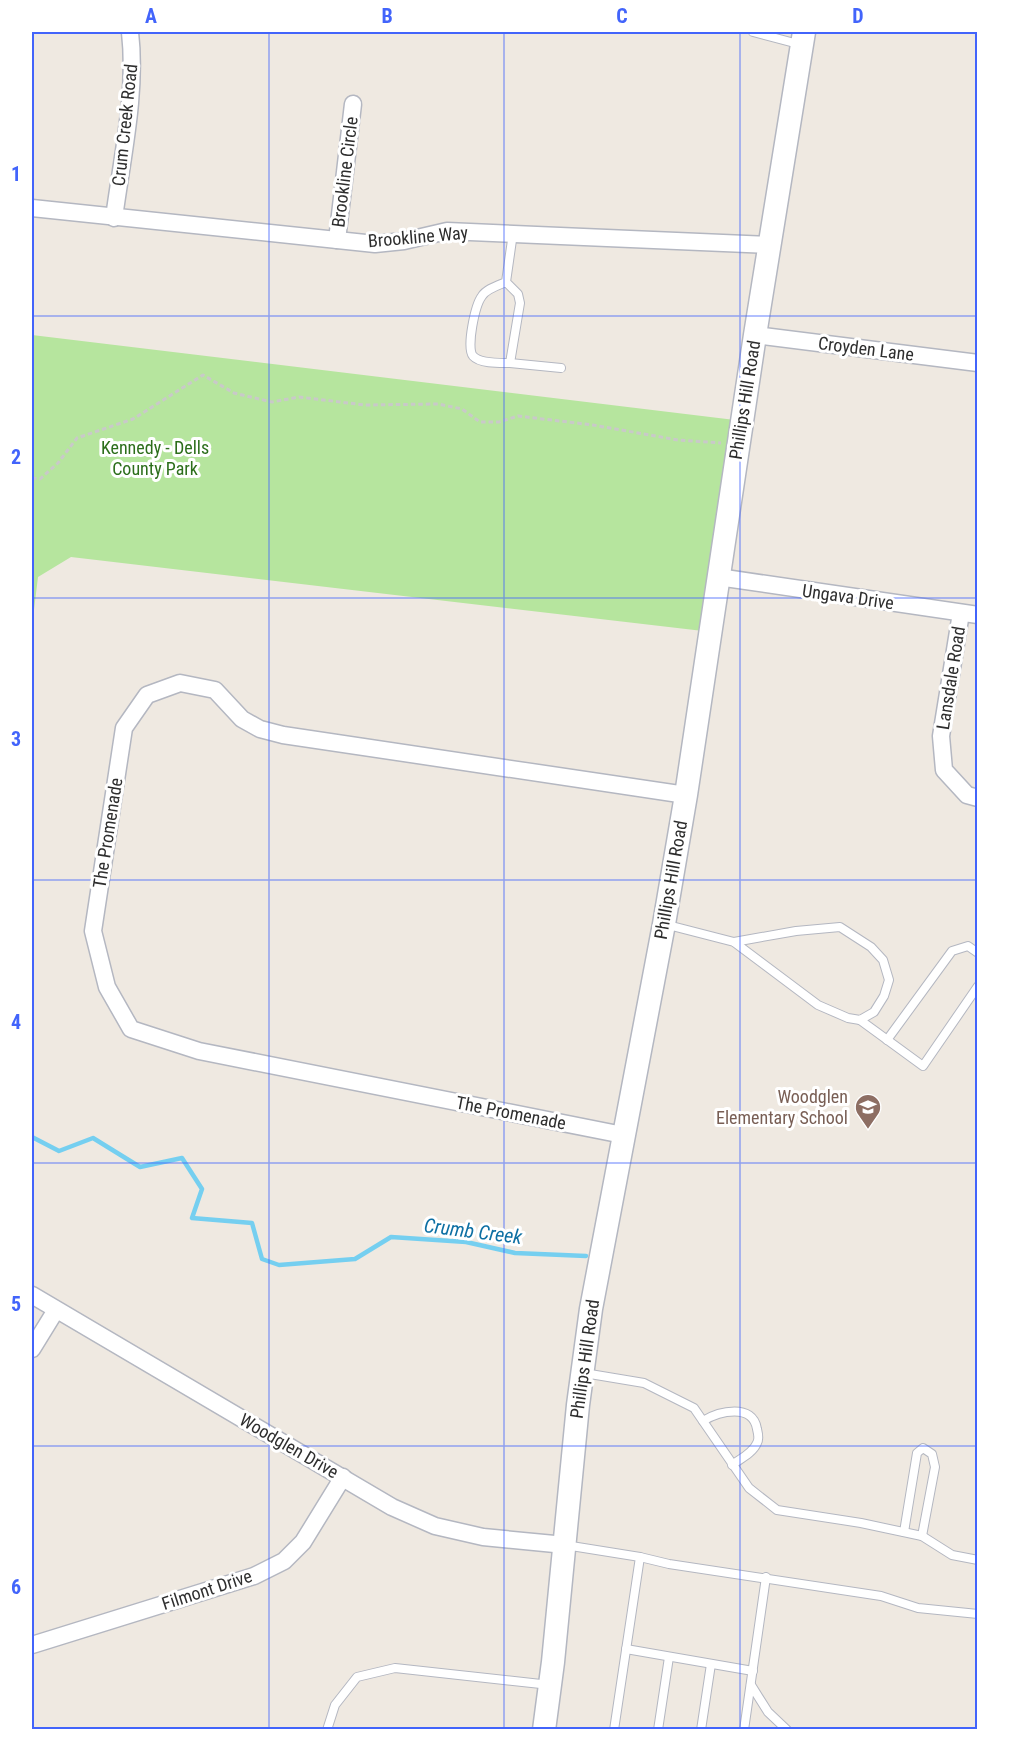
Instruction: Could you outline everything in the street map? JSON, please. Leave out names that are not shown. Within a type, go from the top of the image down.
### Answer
[{"type":"street","name":"Crum Creek Road","points":[[114,218],[132,87],[133,54],[130,32]]},
{"type":"street","name":"Phillips Hill Road","points":[[544,1730],[582,1373],[591,1309],[664,924],[686,795],[755,335],[803,38]]},
{"type":"street","name":"Brookline Circle","points":[[337,240],[353,104]]},
{"type":"street","name":"Brookline Way","points":[[32,208],[375,244],[404,241],[447,231],[771,245]]},
{"type":"street","name":"Croyden Lane","points":[[755,335],[978,363]]},
{"type":"street","name":"Ungava Drive","points":[[718,578],[969,614]]},
{"type":"street","name":"Lansdale Road","points":[[969,614],[941,736],[944,770],[967,795],[978,798]]},
{"type":"street","name":"The Promenade","points":[[623,1135],[199,1051],[132,1029],[107,987],[93,931],[124,728],[147,695],[180,683],[215,690],[242,720],[260,729],[283,735],[686,795]]},
{"type":"street","name":"Woodglen Drive","points":[[32,1295],[392,1507],[435,1527],[483,1537],[565,1545]]},
{"type":"street","points":[[32,1349],[56,1310]]},
{"type":"street","name":"Filmont Drive","points":[[32,1645],[254,1576],[284,1561],[303,1542],[343,1477]]},
{"type":"lane","points":[[753,32],[803,38]]},
{"type":"lane","points":[[506,282],[513,233]]},
{"type":"lane","points":[[506,282],[518,294],[520,303],[510,363]]},
{"type":"lane","points":[[506,282],[482,294],[476,309],[471,336],[471,352],[474,357],[480,360],[561,368]]},
{"type":"lane","points":[[664,924],[734,942],[818,1005],[848,1018],[860,1020],[923,1066],[978,986]]},
{"type":"lane","points":[[734,942],[796,931],[840,927],[853,934],[872,947],[883,960],[889,980],[884,996],[874,1012],[860,1020]]},
{"type":"lane","points":[[887,1040],[952,951],[968,946],[978,953]]},
{"type":"lane","points":[[582,1373],[644,1383],[694,1408],[748,1488],[777,1510],[861,1523],[922,1536],[952,1555],[978,1560]]},
{"type":"lane","points":[[703,1421],[727,1411],[752,1416],[756,1421],[757,1443],[749,1453],[732,1465]]},
{"type":"lane","points":[[904,1532],[916,1453],[923,1448],[932,1454],[935,1467],[922,1536]]},
{"type":"lane","points":[[565,1545],[669,1564],[881,1596],[918,1608],[978,1614]]},
{"type":"lane","points":[[614,1730],[640,1557]]},
{"type":"lane","points":[[744,1730],[766,1577]]},
{"type":"lane","points":[[626,1649],[753,1671]]},
{"type":"lane","points":[[658,1730],[669,1657]]},
{"type":"lane","points":[[701,1730],[711,1664]]},
{"type":"lane","points":[[327,1730],[335,1705],[357,1677],[395,1668],[550,1685]]},
{"type":"lane","points":[[751,1685],[768,1712],[787,1730]]},
{"type":"path","points":[[32,478],[40,479],[58,463],[77,438],[133,419],[203,375],[234,393],[272,402],[299,397],[365,405],[438,404],[462,410],[480,422],[499,423],[518,416],[593,425],[678,440],[738,445]]},
{"type":"green space","name":"Kennedy - Dells County Park","points":[[32,335],[735,420],[703,631],[71,557],[38,577],[32,626]]},
{"type":"waterway","name":"Crumb Creek","points":[[32,1137],[59,1151],[93,1138],[140,1167],[182,1158],[202,1189],[192,1218],[252,1223],[262,1259],[279,1265],[355,1259],[391,1237],[466,1242],[515,1253],[586,1256]]},
{"type":"place","name":"Woodglen Elementary School","points":[[868,1130]]}]
